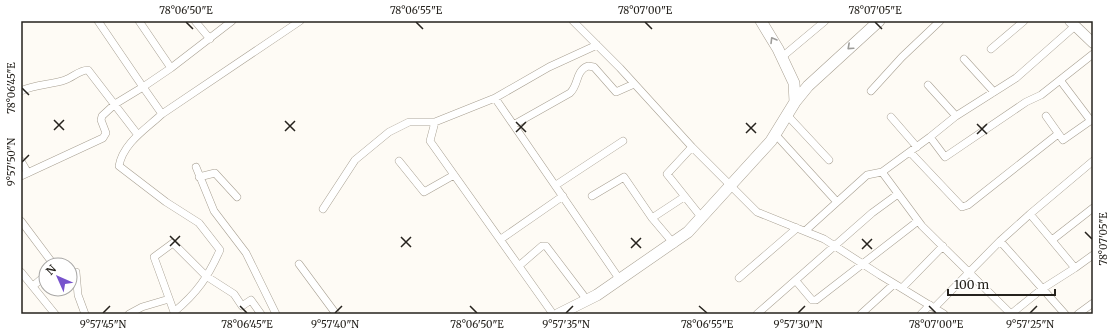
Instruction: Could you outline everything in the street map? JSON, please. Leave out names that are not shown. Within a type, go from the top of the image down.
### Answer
[{"type":"main road","points":[[761,21],[782,56],[794,83],[795,102]]},
{"type":"main road","points":[[559,314],[587,300],[620,280],[674,244],[702,218],[732,185],[775,134],[795,102],[808,86],[879,21]]},
{"type":"main road","points":[[1072,23],[1093,43]]},
{"type":"street","points":[[98,21],[162,114]]},
{"type":"street","points":[[139,21],[171,68]]},
{"type":"street","points":[[195,21],[210,39]]},
{"type":"street","points":[[21,176],[103,138],[106,133],[101,117],[115,104],[171,68],[232,21]]},
{"type":"street","points":[[261,314],[251,300],[242,306],[234,294],[206,276],[175,244],[170,244],[154,258],[174,313],[193,296],[206,276],[220,250],[199,223],[166,202],[119,166],[121,155],[138,135],[162,114],[300,21]]},
{"type":"street","points":[[573,21],[692,147],[732,185],[757,212],[824,239],[944,314]]},
{"type":"street","points":[[782,56],[825,21]]},
{"type":"street","points":[[871,91],[902,57],[940,21]]},
{"type":"street","points":[[991,49],[1024,21]]},
{"type":"street","points":[[805,231],[867,175],[882,172],[956,116],[1016,78],[1072,23]]},
{"type":"street","points":[[323,209],[354,160],[389,132],[409,122],[436,122],[496,98],[549,67],[597,45]]},
{"type":"street","points":[[930,137],[945,157],[1026,102],[1041,95],[1093,54]]},
{"type":"street","points":[[964,60],[994,92]]},
{"type":"street","points":[[515,124],[570,94],[576,86],[580,71],[588,66],[594,67],[616,92],[634,84]]},
{"type":"street","points":[[21,91],[65,80],[84,70],[88,70],[138,135]]},
{"type":"street","points":[[1046,116],[1063,140],[1092,120],[1060,80]]},
{"type":"street","points":[[928,86],[956,116]]},
{"type":"street","points":[[496,98],[620,280]]},
{"type":"street","points":[[787,115],[829,160]]},
{"type":"street","points":[[892,117],[917,146]]},
{"type":"street","points":[[436,122],[430,141],[520,265],[553,314]]},
{"type":"street","points":[[775,134],[837,202]]},
{"type":"street","points":[[910,152],[962,207],[968,205],[1058,134]]},
{"type":"street","points":[[556,185],[623,141]]},
{"type":"street","points":[[692,147],[667,174],[702,218]]},
{"type":"street","points":[[21,161],[28,173]]},
{"type":"street","points":[[399,161],[424,192],[454,175]]},
{"type":"street","points":[[921,314],[932,307],[1030,214],[1093,161]]},
{"type":"street","points":[[196,167],[214,211],[246,253],[276,314]]},
{"type":"street","points":[[882,172],[918,221],[1011,314],[1042,289],[1093,255]]},
{"type":"street","points":[[199,177],[215,173],[237,197]]},
{"type":"street","points":[[592,196],[624,177],[652,218],[674,244]]},
{"type":"street","points":[[757,314],[836,247],[872,213],[898,194]]},
{"type":"street","points":[[501,240],[563,196]]},
{"type":"street","points":[[652,218],[684,197]]},
{"type":"street","points":[[1052,240],[1093,208]]},
{"type":"street","points":[[1030,214],[1074,268]]},
{"type":"street","points":[[21,221],[48,257]]},
{"type":"street","points":[[796,280],[814,301],[861,263],[918,221]]},
{"type":"street","points":[[739,278],[797,228]]},
{"type":"street","points":[[1000,241],[1065,314]]},
{"type":"street","points":[[520,265],[542,246],[546,246],[587,300]]},
{"type":"street","points":[[902,288],[942,246]]},
{"type":"street","points":[[299,264],[336,314]]},
{"type":"street","points":[[21,272],[55,314]]},
{"type":"street","points":[[33,286],[38,281]]},
{"type":"street","points":[[861,314],[894,284]]},
{"type":"street","points":[[78,295],[85,314]]},
{"type":"street","points":[[129,314],[142,306],[168,299]]},
{"type":"street","points":[[1078,314],[1093,303]]}]
